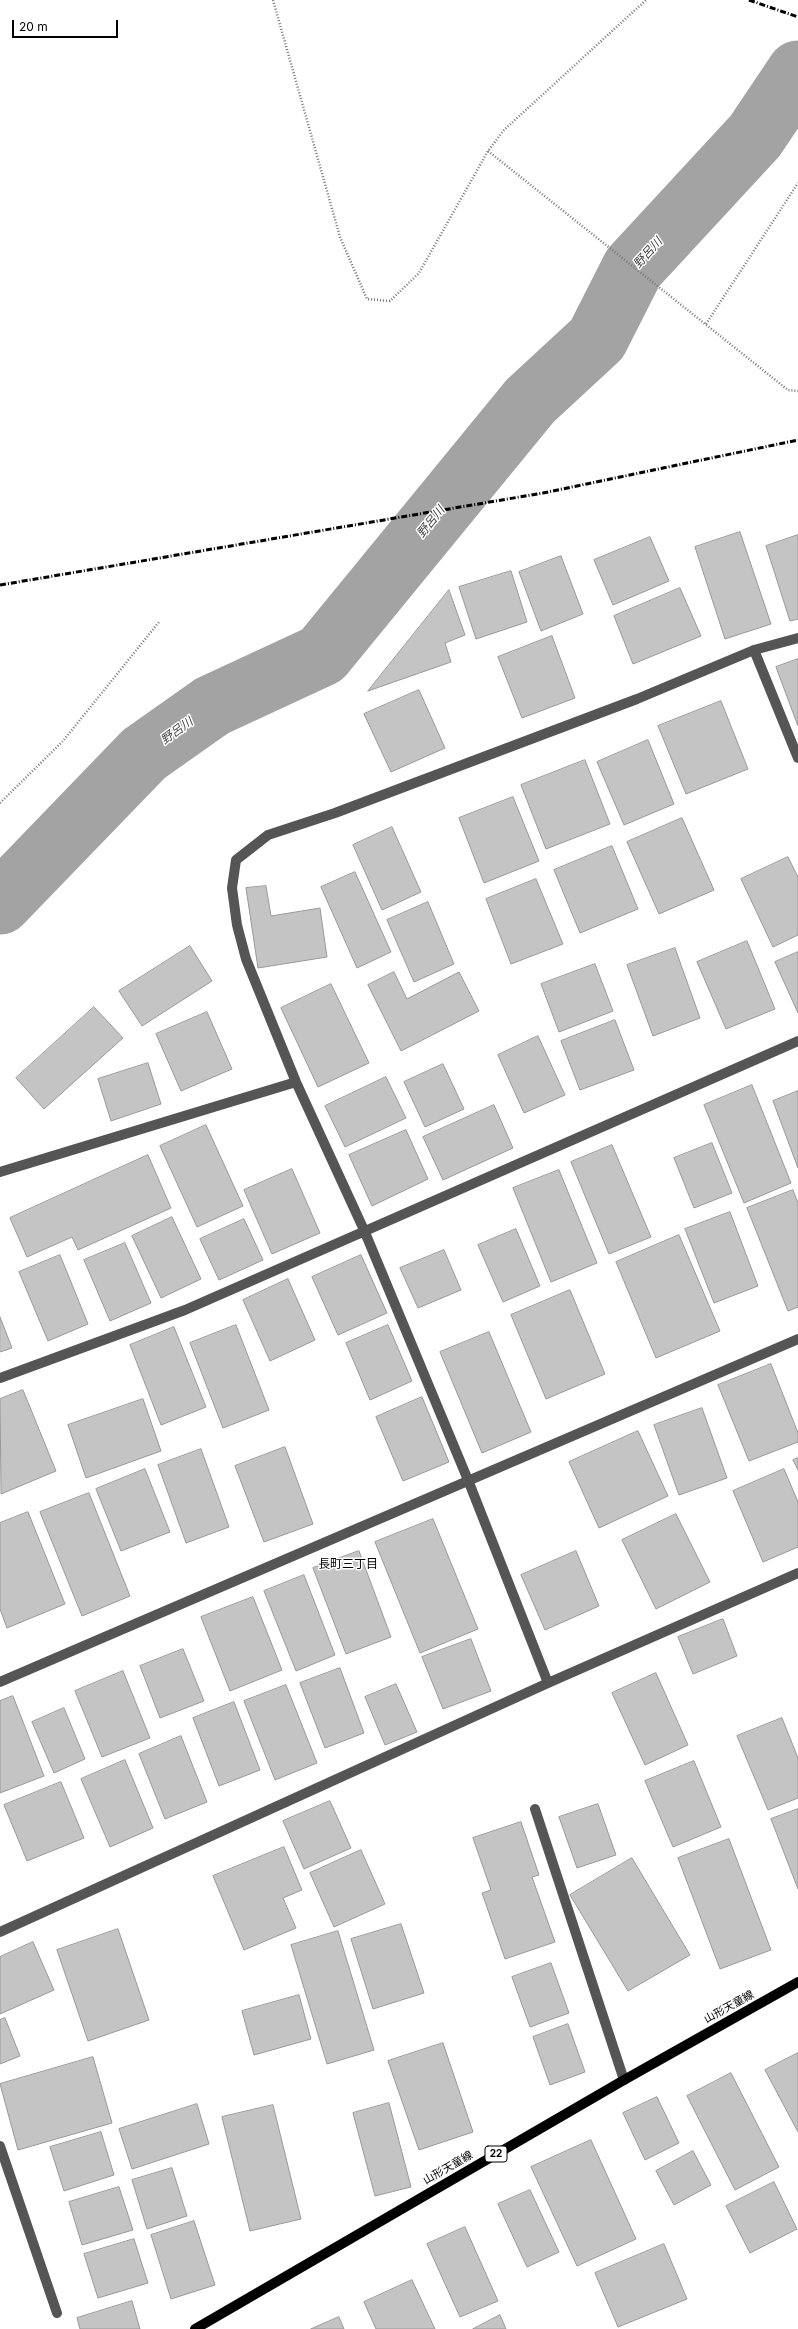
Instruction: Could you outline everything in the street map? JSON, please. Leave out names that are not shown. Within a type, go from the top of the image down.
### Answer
[{"type":"main road","name":"山形天童線","points":[[195,2329],[624,2080],[798,1982]]},
{"type":"street","points":[[548,1683],[468,1480],[364,1230],[296,1082],[246,959],[237,925],[232,888],[236,860],[268,836],[335,813],[637,699],[754,650],[798,638]]},
{"type":"street","points":[[754,650],[798,758]]},
{"type":"street","points":[[0,1378],[185,1310],[364,1230],[798,1041]]},
{"type":"street","points":[[0,1172],[296,1082]]},
{"type":"street","points":[[0,1682],[798,1339]]},
{"type":"street","points":[[0,1932],[548,1683],[798,1573]]},
{"type":"street","points":[[535,1809],[624,2080]]},
{"type":"street","points":[[0,2146],[57,2314]]},
{"type":"path","points":[[272,0],[340,237],[368,299],[390,301],[419,274],[488,151],[504,130],[646,0]]},
{"type":"path","points":[[488,151],[788,390],[798,390]]},
{"type":"path","points":[[706,324],[798,184]]},
{"type":"path","points":[[0,802],[63,741],[159,622]]},
{"type":"building","points":[[740,532],[771,624],[725,639],[695,547]]},
{"type":"building","points":[[798,535],[798,619],[790,621],[766,546]]},
{"type":"building","points":[[650,537],[669,581],[613,605],[594,560]]},
{"type":"building","points":[[561,556],[583,614],[541,631],[519,572]]},
{"type":"building","points":[[511,571],[527,622],[476,639],[459,587]]},
{"type":"building","points":[[680,588],[701,636],[633,664],[614,616]]},
{"type":"building","points":[[449,590],[465,635],[445,643],[451,662],[368,691]]},
{"type":"building","points":[[552,636],[575,698],[522,718],[498,657]]},
{"type":"building","points":[[798,659],[798,726],[776,667]]},
{"type":"building","points":[[419,690],[445,748],[391,772],[364,714]]},
{"type":"building","points":[[721,701],[748,769],[686,794],[658,726]]},
{"type":"building","points":[[648,740],[674,804],[624,825],[597,762]]},
{"type":"building","points":[[585,760],[610,824],[546,849],[521,785]]},
{"type":"building","points":[[513,797],[539,861],[484,883],[459,818]]},
{"type":"building","points":[[682,818],[714,890],[659,914],[627,842]]},
{"type":"building","points":[[392,827],[421,892],[382,910],[353,845]]},
{"type":"building","points":[[612,846],[638,909],[580,933],[554,870]]},
{"type":"building","points":[[788,857],[798,877],[798,935],[773,947],[741,879]]},
{"type":"building","points":[[355,872],[391,952],[357,968],[321,887]]},
{"type":"building","points":[[536,879],[563,944],[511,964],[486,899]]},
{"type":"building","points":[[266,886],[271,916],[320,908],[327,957],[258,968],[246,888]]},
{"type":"building","points":[[428,902],[454,964],[414,982],[387,920]]},
{"type":"building","points":[[747,941],[775,1009],[726,1029],[697,962]]},
{"type":"building","points":[[190,946],[212,981],[142,1026],[119,991]]},
{"type":"building","points":[[675,948],[700,1018],[653,1036],[627,965]]},
{"type":"building","points":[[798,952],[798,1013],[775,962]]},
{"type":"building","points":[[595,964],[613,1011],[559,1032],[541,984]]},
{"type":"building","points":[[394,972],[407,999],[459,972],[479,1011],[401,1051],[368,985]]},
{"type":"building","points":[[331,984],[369,1063],[318,1087],[281,1008]]},
{"type":"building","points":[[94,1007],[123,1038],[44,1109],[16,1078]]},
{"type":"building","points":[[207,1012],[232,1069],[181,1091],[156,1034]]},
{"type":"building","points":[[615,1020],[634,1070],[580,1090],[561,1041]]},
{"type":"building","points":[[538,1036],[565,1095],[524,1113],[498,1055]]},
{"type":"building","points":[[148,1063],[161,1104],[111,1121],[98,1079]]},
{"type":"building","points":[[443,1064],[464,1109],[425,1127],[404,1082]]},
{"type":"building","points":[[386,1077],[406,1118],[345,1147],[325,1106]]},
{"type":"building","points":[[752,1085],[791,1183],[744,1203],[704,1105]]},
{"type":"building","points":[[798,1091],[798,1168],[773,1101]]},
{"type":"building","points":[[494,1105],[513,1148],[443,1180],[423,1137]]},
{"type":"building","points":[[206,1125],[243,1206],[197,1227],[160,1146]]},
{"type":"building","points":[[406,1130],[428,1179],[372,1206],[349,1155]]},
{"type":"building","points":[[712,1143],[732,1193],[694,1208],[674,1158]]},
{"type":"building","points":[[612,1145],[651,1237],[609,1254],[571,1162]]},
{"type":"building","points":[[148,1155],[171,1208],[78,1250],[72,1237],[27,1257],[10,1218]]},
{"type":"building","points":[[292,1169],[320,1233],[272,1254],[244,1190]]},
{"type":"building","points":[[559,1170],[597,1263],[551,1282],[513,1188]]},
{"type":"building","points":[[793,1190],[798,1203],[798,1307],[788,1311],[747,1208]]},
{"type":"building","points":[[730,1212],[758,1286],[714,1303],[685,1229]]},
{"type":"building","points":[[172,1217],[201,1279],[161,1298],[132,1236]]},
{"type":"building","points":[[244,1219],[263,1260],[219,1280],[200,1239]]},
{"type":"building","points":[[516,1229],[540,1286],[503,1302],[478,1245]]},
{"type":"building","points":[[679,1235],[720,1331],[656,1358],[616,1262]]},
{"type":"building","points":[[125,1243],[151,1303],[110,1321],[84,1260]]},
{"type":"building","points":[[444,1250],[461,1290],[418,1308],[400,1268]]},
{"type":"building","points":[[60,1255],[88,1324],[48,1341],[19,1272]]},
{"type":"building","points":[[361,1255],[387,1313],[338,1335],[312,1277]]},
{"type":"building","points":[[288,1279],[315,1340],[270,1361],[243,1300]]},
{"type":"building","points":[[570,1290],[605,1374],[546,1399],[511,1315]]},
{"type":"building","points":[[0,1317],[12,1348],[0,1352]]},
{"type":"building","points":[[236,1325],[269,1410],[223,1428],[190,1343]]},
{"type":"building","points":[[388,1325],[412,1381],[370,1400],[346,1343]]},
{"type":"building","points":[[174,1327],[206,1407],[161,1425],[130,1345]]},
{"type":"building","points":[[489,1332],[531,1432],[482,1453],[440,1352]]},
{"type":"building","points":[[771,1364],[798,1433],[798,1442],[749,1461],[718,1385]]},
{"type":"building","points":[[23,1390],[56,1471],[1,1494],[0,1399]]},
{"type":"building","points":[[422,1397],[449,1462],[403,1481],[376,1417]]},
{"type":"building","points":[[143,1399],[161,1451],[86,1478],[68,1425]]},
{"type":"building","points":[[702,1408],[727,1478],[679,1495],[654,1425]]},
{"type":"building","points":[[638,1431],[668,1496],[599,1528],[569,1462]]},
{"type":"building","points":[[285,1447],[313,1524],[264,1542],[235,1466]]},
{"type":"building","points":[[201,1449],[229,1527],[186,1543],[158,1465]]},
{"type":"building","points":[[798,1458],[798,1470],[793,1460]]},
{"type":"building","points":[[145,1469],[170,1532],[121,1551],[96,1489]]},
{"type":"building","points":[[784,1469],[798,1502],[798,1547],[763,1562],[733,1491]]},
{"type":"building","points":[[89,1493],[130,1596],[82,1616],[40,1512]]},
{"type":"building","points":[[28,1512],[65,1604],[7,1628],[0,1609],[0,1523]]},
{"type":"building","points":[[676,1514],[710,1582],[656,1609],[622,1540]]},
{"type":"building","points":[[433,1519],[478,1629],[420,1653],[375,1542]]},
{"type":"building","points":[[359,1551],[391,1637],[346,1654],[313,1568]]},
{"type":"building","points":[[576,1551],[599,1606],[545,1630],[521,1575]]},
{"type":"building","points":[[304,1575],[335,1655],[296,1671],[264,1591]]},
{"type":"building","points":[[253,1597],[282,1670],[230,1691],[201,1617]]},
{"type":"building","points":[[723,1619],[737,1656],[693,1674],[678,1637]]},
{"type":"building","points":[[471,1639],[491,1691],[443,1709],[422,1657]]},
{"type":"building","points":[[183,1649],[204,1701],[160,1718],[140,1666]]},
{"type":"building","points":[[340,1668],[364,1733],[325,1748],[300,1683]]},
{"type":"building","points":[[123,1671],[150,1738],[102,1757],[75,1691]]},
{"type":"building","points":[[656,1673],[688,1745],[645,1765],[612,1693]]},
{"type":"building","points":[[396,1684],[417,1732],[385,1745],[365,1697]]},
{"type":"building","points":[[286,1685],[317,1763],[275,1780],[244,1701]]},
{"type":"building","points":[[13,1696],[44,1776],[0,1793],[0,1701]]},
{"type":"building","points":[[234,1702],[260,1770],[219,1786],[193,1718]]},
{"type":"building","points":[[64,1708],[85,1759],[54,1773],[32,1722]]},
{"type":"building","points":[[782,1718],[798,1758],[798,1798],[768,1810],[737,1736]]},
{"type":"building","points":[[181,1736],[207,1802],[165,1819],[139,1754]]},
{"type":"building","points":[[125,1760],[153,1828],[110,1847],[81,1779]]},
{"type":"building","points":[[694,1761],[721,1827],[673,1847],[645,1781]]},
{"type":"building","points":[[61,1782],[84,1838],[27,1861],[4,1805]]},
{"type":"building","points":[[330,1801],[351,1848],[304,1869],[283,1821]]},
{"type":"building","points":[[598,1804],[616,1855],[577,1868],[559,1817]]},
{"type":"building","points":[[798,1809],[798,1889],[771,1819]]},
{"type":"building","points":[[521,1822],[539,1875],[532,1877],[555,1942],[505,1959],[482,1893],[491,1890],[473,1838]]},
{"type":"building","points":[[729,1839],[771,1950],[720,1969],[678,1858]]},
{"type":"building","points":[[284,1847],[302,1890],[283,1898],[296,1928],[244,1950],[213,1876]]},
{"type":"building","points":[[361,1850],[385,1904],[334,1927],[310,1873]]},
{"type":"building","points":[[632,1858],[690,1955],[628,1991],[570,1895]]},
{"type":"building","points":[[401,1924],[424,1993],[373,2009],[351,1939]]},
{"type":"building","points":[[118,1929],[149,2020],[88,2041],[57,1950]]},
{"type":"building","points":[[338,1931],[374,2050],[327,2064],[291,1945]]},
{"type":"building","points":[[33,1942],[54,1990],[0,2014],[0,1957]]},
{"type":"building","points":[[551,1963],[569,2013],[530,2027],[512,1977]]},
{"type":"building","points":[[299,1995],[311,2039],[254,2055],[242,2011]]},
{"type":"building","points":[[5,2018],[20,2056],[0,2064],[0,2020]]},
{"type":"building","points":[[568,2024],[585,2072],[550,2085],[533,2037]]},
{"type":"building","points":[[443,2043],[473,2132],[419,2150],[388,2061]]},
{"type":"building","points":[[798,2053],[798,2132],[765,2070]]},
{"type":"building","points":[[93,2057],[112,2123],[18,2150],[0,2084]]},
{"type":"building","points":[[731,2073],[779,2167],[735,2190],[687,2096]]},
{"type":"building","points":[[657,2097],[679,2143],[645,2160],[623,2113]]},
{"type":"building","points":[[389,2103],[411,2187],[375,2196],[353,2113]]},
{"type":"building","points":[[197,2104],[209,2144],[132,2169],[119,2129]]},
{"type":"building","points":[[273,2105],[301,2219],[250,2231],[222,2117]]},
{"type":"building","points":[[101,2132],[114,2175],[64,2191],[50,2147]]},
{"type":"building","points":[[591,2140],[636,2239],[577,2266],[531,2167]]},
{"type":"building","points":[[693,2151],[711,2185],[674,2205],[656,2171]]},
{"type":"building","points":[[172,2168],[187,2216],[147,2229],[132,2180]]},
{"type":"building","points":[[774,2182],[797,2229],[750,2253],[726,2206]]},
{"type":"building","points":[[119,2187],[133,2230],[82,2245],[69,2202]]},
{"type":"building","points":[[530,2190],[559,2252],[527,2267],[498,2204]]},
{"type":"building","points":[[194,2221],[215,2285],[171,2299],[151,2235]]},
{"type":"building","points":[[465,2227],[498,2301],[460,2317],[427,2244]]},
{"type":"building","points":[[134,2239],[148,2283],[98,2298],[84,2254]]},
{"type":"building","points":[[664,2244],[687,2299],[618,2327],[595,2273]]},
{"type":"building","points":[[412,2280],[435,2329],[376,2329],[364,2302]]},
{"type":"building","points":[[132,2301],[140,2329],[80,2329],[77,2318]]},
{"type":"building","points":[[500,2315],[506,2329],[473,2329]]},
{"type":"building","points":[[339,2317],[344,2329],[311,2329]]},
{"type":"waterway","name":"野呂川","points":[[0,903],[144,754],[212,706],[322,655],[530,401],[597,339],[633,268],[755,136],[798,72]]},
{"type":"railway","points":[[749,0],[798,17]]},
{"type":"railway","points":[[0,585],[543,493],[798,440]]},
{"type":"district","name":"長町三丁目","points":[[348,1564]]}]
